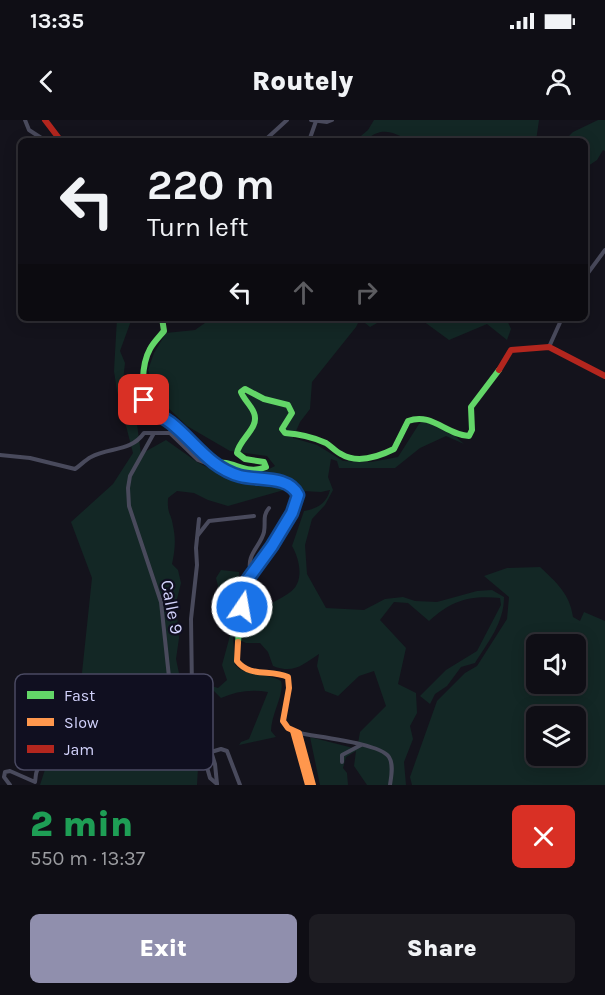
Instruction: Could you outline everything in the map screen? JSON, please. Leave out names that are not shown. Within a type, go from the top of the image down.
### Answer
[{"type":"main road","points":[[48,122],[59,138]]},
{"type":"main road","points":[[162,321],[164,331],[147,355],[142,390],[144,400],[151,411],[171,423],[213,464],[242,477],[288,484],[295,489],[298,495],[292,513],[272,546],[251,573],[246,585],[240,619],[237,661],[239,666],[248,670],[263,673],[277,672],[288,677],[290,688],[282,717],[285,724],[296,732],[313,785]]},
{"type":"main road","points":[[213,464],[222,461],[243,470],[262,470],[266,467],[264,462],[245,459],[237,453],[239,444],[255,419],[252,410],[241,397],[241,392],[245,389],[264,399],[288,405],[292,413],[282,429],[285,433],[303,434],[328,444],[339,454],[348,458],[362,459],[394,450],[408,421],[418,417],[428,419],[460,436],[469,436],[472,430],[471,407],[496,375],[508,353],[518,349],[549,347],[605,376]]},
{"type":"main road","points":[[296,732],[308,785]]},
{"type":"street","points":[[25,120],[29,130],[41,138]]},
{"type":"street","points":[[267,138],[287,120]]},
{"type":"street","points":[[310,138],[314,120],[327,122],[332,120]]},
{"type":"street","points":[[588,273],[605,250]]},
{"type":"street","points":[[549,347],[561,321]]},
{"type":"street","points":[[0,455],[30,458],[75,469],[93,455],[113,451],[137,442],[144,433],[170,433],[198,460],[230,473]]},
{"type":"street","name":"Calle 9","points":[[154,433],[130,476],[128,500],[161,602],[169,674]]},
{"type":"street","points":[[251,573],[249,563],[264,534],[265,514],[269,508]]},
{"type":"street","points":[[197,536],[209,520],[254,516]]},
{"type":"street","points":[[192,674],[191,614],[197,565],[199,519]]},
{"type":"street","points":[[296,732],[378,748],[390,758],[392,765],[390,785]]},
{"type":"street","points":[[342,762],[342,755],[362,744]]},
{"type":"street","points":[[213,751],[221,749],[227,751],[240,785]]},
{"type":"street","points":[[213,763],[217,784]]},
{"type":"street","points":[[10,785],[4,777],[5,772],[10,771],[30,782],[36,782],[38,770]]},
{"type":"street","name":"Calle 9","points":[[208,770],[210,778],[217,784]]},
{"type":"green space","points":[[374,120],[539,120],[536,138],[404,138],[382,132],[369,138],[359,138],[368,130]]},
{"type":"green space","points":[[598,120],[605,120],[605,151],[603,150],[597,160],[588,166],[588,138],[567,138],[573,132]]},
{"type":"green space","points":[[117,321],[131,321],[120,351],[125,363],[122,390],[135,409],[141,454],[166,440],[197,462],[240,484],[275,466],[267,456],[230,451],[187,426],[159,399],[148,370],[154,353],[166,333],[195,330],[208,321],[359,321],[312,382],[310,409],[300,422],[293,438],[317,445],[343,461],[371,462],[398,457],[419,424],[424,421],[455,436],[464,444],[446,436],[420,448],[395,468],[339,468],[337,461],[331,459],[328,477],[333,490],[325,505],[312,519],[305,545],[307,574],[326,608],[364,610],[385,599],[403,597],[415,601],[437,602],[477,591],[492,590],[504,597],[498,624],[475,663],[461,667],[447,686],[435,694],[430,704],[420,696],[446,670],[477,651],[501,605],[500,598],[461,601],[429,621],[408,603],[394,602],[380,620],[406,648],[398,684],[416,693],[417,713],[410,726],[413,739],[404,762],[406,785],[367,785],[354,766],[356,751],[346,757],[343,768],[347,773],[348,785],[320,785],[310,737],[357,749],[360,732],[386,706],[374,671],[359,676],[338,696],[325,691],[317,666],[319,654],[298,667],[280,668],[273,666],[268,652],[260,643],[246,643],[233,637],[235,665],[246,672],[275,678],[281,681],[282,686],[271,731],[276,737],[239,745],[249,739],[268,692],[244,691],[221,698],[213,690],[213,686],[218,688],[227,680],[222,665],[231,632],[236,596],[219,590],[216,578],[221,570],[239,572],[239,601],[249,611],[261,612],[289,593],[294,589],[299,577],[299,564],[292,546],[304,511],[321,505],[330,490],[321,492],[284,490],[228,506],[194,493],[177,491],[168,498],[168,508],[175,535],[172,564],[178,570],[181,583],[176,603],[179,638],[176,659],[179,674],[82,674],[92,578],[71,522],[113,484],[133,453],[114,371]]},
{"type":"green space","points":[[362,321],[381,321],[370,327]]},
{"type":"green space","points":[[423,321],[507,321],[511,329],[507,340],[487,324],[449,340]]},
{"type":"green space","points":[[540,567],[557,583],[565,595],[573,617],[580,621],[584,612],[605,621],[605,785],[412,785],[410,777],[437,701],[465,673],[477,666],[507,619],[509,597],[484,576],[507,568]]},
{"type":"green space","points":[[45,770],[198,770],[197,785],[40,785]]},
{"type":"traffic: fast","points":[[162,321],[164,331],[150,349],[144,371],[144,398],[150,411],[174,426],[223,470],[238,476],[286,484],[298,495],[292,513],[248,579],[238,642]]},
{"type":"traffic: fast","points":[[214,463],[227,463],[252,470],[266,467],[264,462],[245,459],[237,453],[241,443],[252,429],[255,418],[253,410],[241,392],[245,389],[264,399],[288,405],[292,413],[282,429],[285,433],[316,439],[347,457],[361,459],[381,455],[394,449],[408,421],[417,419],[424,419],[453,432],[469,436],[472,430],[471,407],[499,370]]},
{"type":"traffic: slow","points":[[238,642],[237,661],[242,666],[248,670],[288,677],[289,688],[283,721],[288,728],[299,733],[313,785]]},
{"type":"traffic: slow","points":[[293,731],[308,785]]},
{"type":"traffic: jam","points":[[45,120],[59,138]]},
{"type":"traffic: jam","points":[[499,370],[511,350],[549,347],[605,376]]},
{"type":"route","points":[[144,400],[151,411],[171,423],[213,464],[242,477],[288,484],[295,489],[298,495],[292,513],[267,554],[248,579],[242,607]]}]
